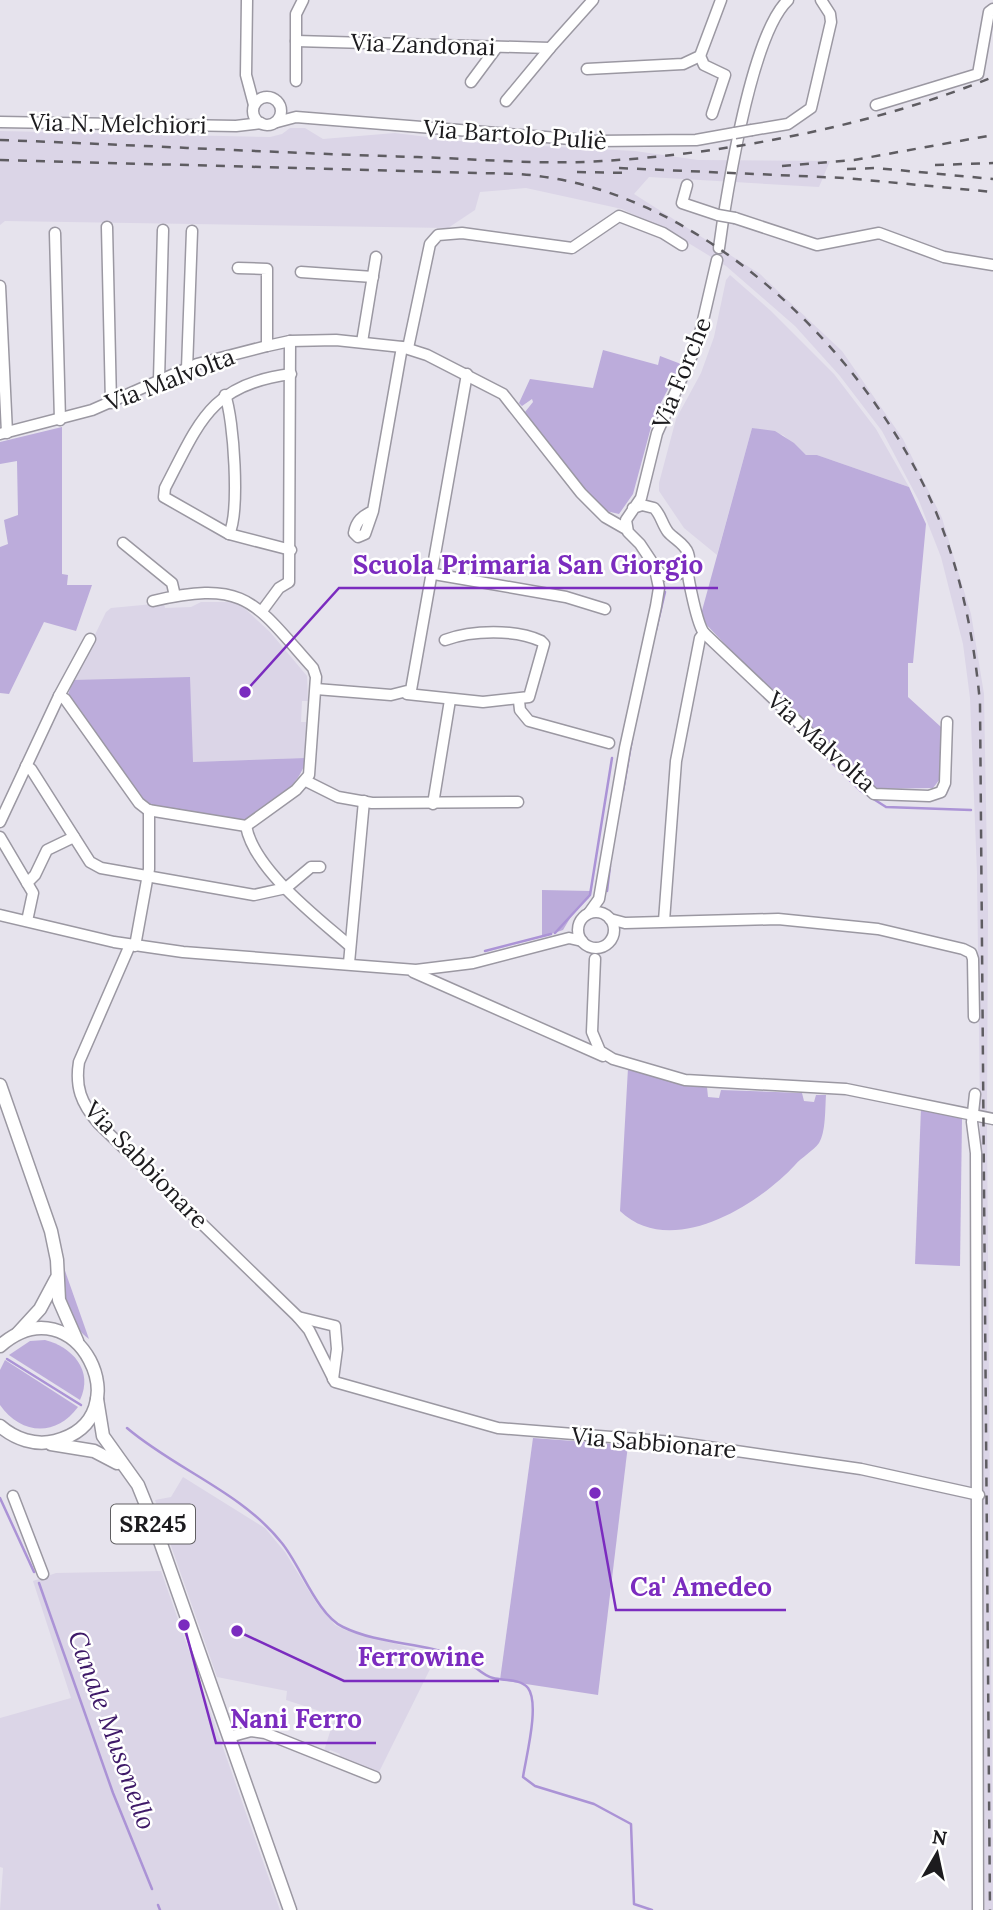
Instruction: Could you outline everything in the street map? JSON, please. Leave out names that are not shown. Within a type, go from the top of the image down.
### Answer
[{"type":"main road","points":[[0,1085],[50,1227],[57,1256],[60,1304],[77,1342],[95,1368],[97,1399],[81,1427],[64,1438],[44,1443],[24,1440],[2,1428]]},
{"type":"main road","points":[[0,1346],[16,1335],[40,1309],[57,1276]]},
{"type":"main road","points":[[16,1335],[47,1329],[77,1342]]},
{"type":"main road","name":"SR245","points":[[97,1399],[103,1436],[127,1470],[146,1504],[290,1910]]},
{"type":"main road","name":"SR245","points":[[44,1443],[94,1451],[127,1470]]},
{"type":"street","points":[[247,0],[246,75],[253,109],[261,123],[271,125],[277,122],[282,112],[281,105]]},
{"type":"street","points":[[296,81],[296,15],[303,0]]},
{"type":"street","name":"Via Zandonai","points":[[506,101],[593,0]]},
{"type":"street","points":[[587,69],[683,64],[700,56],[721,0]]},
{"type":"street","points":[[719,248],[751,82],[776,13],[777,0]]},
{"type":"street","points":[[776,13],[788,0]]},
{"type":"street","name":"Via Bartolo Puliè","points":[[277,122],[296,117],[596,141],[696,140],[788,124],[811,107],[831,22],[830,14],[821,0]]},
{"type":"street","points":[[876,105],[978,74],[989,12],[993,9]]},
{"type":"street","name":"Via Zandonai","points":[[296,41],[550,48]]},
{"type":"street","points":[[471,82],[497,47]]},
{"type":"street","points":[[700,56],[704,65],[725,75],[712,114]]},
{"type":"street","points":[[246,75],[251,84],[296,117]]},
{"type":"street","points":[[236,126],[259,99],[271,97]]},
{"type":"street","name":"Via N. Melchiori","points":[[0,122],[236,126],[261,123]]},
{"type":"street","points":[[687,186],[682,203],[817,245],[879,233],[944,257],[993,265]]},
{"type":"street","points":[[373,511],[405,348],[430,244],[438,235],[462,233],[572,248],[619,216],[663,233],[682,245]]},
{"type":"street","points":[[107,227],[111,403]]},
{"type":"street","points":[[159,380],[163,230]]},
{"type":"street","points":[[187,369],[192,231]]},
{"type":"street","points":[[55,233],[60,420]]},
{"type":"street","points":[[362,342],[376,257]]},
{"type":"street","name":"Via Forche","points":[[631,510],[645,485],[657,433],[706,318],[717,260]]},
{"type":"street","points":[[238,268],[267,269],[267,346]]},
{"type":"street","points":[[301,272],[373,277]]},
{"type":"street","points":[[0,286],[3,433]]},
{"type":"street","points":[[262,611],[279,589],[289,582],[290,341]]},
{"type":"street","name":"Via Malvolta","points":[[3,433],[60,420],[111,403],[187,369],[290,341],[362,342],[405,348],[467,374],[508,399],[581,493],[609,519],[626,529]]},
{"type":"street","points":[[291,374],[257,380],[225,395],[204,416],[165,488],[164,497],[229,534],[291,550]]},
{"type":"street","points":[[407,694],[413,686],[434,574],[467,374]]},
{"type":"street","points":[[225,395],[232,434],[234,521],[229,534]]},
{"type":"street","points":[[645,485],[652,507],[689,555],[687,566],[695,596],[696,619],[704,633],[700,638],[676,761],[664,920]]},
{"type":"street","points":[[609,519],[631,510],[652,507]]},
{"type":"street","points":[[569,938],[599,899],[625,748],[659,588],[655,569],[645,550],[626,529],[631,510]]},
{"type":"street","points":[[122,542],[172,583],[175,596]]},
{"type":"street","points":[[659,588],[672,577],[682,573],[687,566]]},
{"type":"street","points":[[655,569],[663,575],[690,583]]},
{"type":"street","points":[[434,574],[566,597],[605,608]]},
{"type":"street","points":[[59,696],[65,699],[140,805],[149,810],[246,826],[306,781],[312,769],[316,689],[313,668],[262,611],[246,599],[232,595],[175,596],[153,601]]},
{"type":"street","name":"Via Malvolta","points":[[704,633],[877,796],[929,796],[941,792],[945,783],[947,722]]},
{"type":"street","points":[[316,689],[407,694],[450,700],[519,701],[529,697],[544,644],[541,641],[495,634],[460,635],[445,640]]},
{"type":"street","points":[[0,822],[59,696],[90,639]]},
{"type":"street","points":[[433,801],[450,700]]},
{"type":"street","points":[[519,701],[520,710],[529,721],[609,743]]},
{"type":"street","points":[[26,766],[95,866],[148,878],[174,879],[239,894],[286,888],[310,867],[320,867]]},
{"type":"street","points":[[306,781],[338,797],[364,801],[518,802]]},
{"type":"street","points":[[349,963],[364,801]]},
{"type":"street","name":"Via Sabbionare","points":[[149,810],[148,878],[132,945],[79,1062],[77,1078],[80,1097],[98,1123],[299,1317],[309,1329],[333,1379],[498,1428],[674,1442],[861,1469],[979,1494]]},
{"type":"street","points":[[246,826],[256,849],[286,888],[350,946]]},
{"type":"street","points":[[0,837],[33,893],[27,921]]},
{"type":"street","points":[[27,883],[35,875],[47,850],[74,837]]},
{"type":"street","points":[[599,899],[613,933]]},
{"type":"street","points":[[589,913],[625,923],[778,919],[878,929],[962,949],[971,953],[973,959],[974,1017]]},
{"type":"street","points":[[0,915],[132,945],[183,952],[401,968],[450,967],[569,938],[603,946]]},
{"type":"street","points":[[571,1041],[585,1039],[591,1029],[595,959],[613,933],[625,923]]},
{"type":"street","points":[[579,924],[585,943],[595,959]]},
{"type":"street","points":[[450,967],[443,978],[454,988]]},
{"type":"street","points":[[401,968],[454,988],[616,1060],[685,1080],[846,1089],[993,1119]]},
{"type":"street","points":[[593,1003],[598,1038],[607,1054],[616,1060]]},
{"type":"street","points":[[591,1029],[600,1051],[616,1060]]},
{"type":"street","points":[[975,1094],[972,1115],[975,1153],[979,1494],[978,1910]]},
{"type":"street","name":"Via Sabbionare","points":[[299,1317],[335,1326],[337,1349],[333,1379]]},
{"type":"street","points":[[13,1496],[43,1574]]},
{"type":"street","points":[[229,1737],[250,1731],[265,1733],[376,1777]]},
{"type":"shaded area","points":[[290,128],[305,128],[323,139],[395,133],[468,142],[635,151],[698,160],[830,161],[819,187],[649,177],[634,194],[760,274],[842,351],[903,439],[942,518],[971,614],[984,694],[988,913],[987,1114],[980,1113],[977,873],[970,698],[963,644],[941,557],[919,501],[882,431],[840,376],[795,326],[726,266],[677,236],[622,209],[526,188],[480,192],[475,210],[448,228],[5,221],[0,225],[0,131],[270,137],[282,134]]},
{"type":"shaded area","points":[[730,275],[771,311],[834,374],[876,429],[909,487],[817,455],[806,455],[783,435],[752,428],[717,555],[684,528],[659,491],[659,483],[676,419],[701,373],[714,337],[726,280]]},
{"type":"shaded area","points":[[603,350],[658,365],[660,356],[681,364],[654,416],[633,494],[619,514],[598,509],[525,412],[533,402],[532,399],[522,406],[519,403],[530,379],[593,388]]},
{"type":"shaded area","points":[[62,427],[62,574],[68,575],[67,585],[92,585],[76,631],[44,622],[9,694],[0,693],[0,547],[8,544],[4,520],[18,515],[17,461],[0,464],[0,442]]},
{"type":"shaded area","points":[[752,428],[775,431],[794,443],[806,455],[817,455],[909,487],[926,524],[913,663],[908,663],[908,697],[941,727],[940,779],[933,788],[875,789],[742,662],[700,618]]},
{"type":"shaded area","points":[[201,602],[231,602],[242,606],[270,632],[307,676],[308,701],[302,701],[301,722],[306,722],[305,758],[193,762],[73,680],[106,612],[111,608],[164,603],[165,608],[191,607]]},
{"type":"shaded area","points":[[190,677],[193,762],[305,758],[304,766],[292,786],[262,813],[252,818],[244,821],[226,820],[153,806],[143,801],[68,695],[73,680]]},
{"type":"shaded area","points":[[542,890],[590,891],[589,898],[575,910],[563,930],[542,937]]},
{"type":"shaded area","points":[[628,1068],[707,1087],[708,1097],[719,1098],[721,1090],[802,1093],[804,1101],[814,1102],[816,1095],[826,1095],[821,1138],[817,1146],[779,1180],[737,1210],[688,1229],[664,1230],[641,1225],[620,1211]]},
{"type":"shaded area","points":[[921,1108],[962,1118],[960,1266],[915,1264]]},
{"type":"shaded area","points":[[980,1122],[987,1124],[993,1910],[985,1910]]},
{"type":"shaded area","points":[[64,1268],[89,1339],[71,1316],[65,1297]]},
{"type":"shaded area","points":[[45,1340],[64,1348],[78,1361],[84,1379],[80,1400],[9,1355],[30,1341]]},
{"type":"shaded area","points":[[5,1360],[78,1407],[59,1424],[49,1427],[28,1427],[18,1422],[0,1405],[0,1370]]},
{"type":"shaded area","points":[[533,1438],[628,1445],[598,1695],[500,1680]]},
{"type":"shaded area","points":[[183,1477],[265,1528],[285,1552],[317,1604],[335,1625],[437,1655],[378,1774],[338,1759],[340,1754],[330,1750],[327,1755],[323,1754],[335,1716],[286,1700],[287,1691],[217,1677],[155,1500],[171,1497]]},
{"type":"shaded area","points":[[161,1571],[280,1910],[0,1910],[3,1868],[0,1867],[0,1718],[71,1698],[33,1581],[56,1573]]},
{"type":"waterway","points":[[656,630],[665,592]]},
{"type":"waterway","points":[[795,727],[861,791],[886,807],[971,810]]},
{"type":"waterway","points":[[623,791],[632,739]]},
{"type":"waterway","points":[[555,933],[590,895],[612,758]]},
{"type":"waterway","points":[[607,891],[610,866]]},
{"type":"waterway","points":[[485,951],[551,934]]},
{"type":"waterway","points":[[7,1359],[81,1405]]},
{"type":"waterway","points":[[127,1428],[227,1495],[265,1524],[288,1551],[325,1612],[343,1627],[372,1637],[447,1653],[465,1660],[489,1676],[525,1685],[533,1706],[523,1777],[535,1786],[594,1804],[631,1824],[634,1904],[652,1910]]},
{"type":"waterway","name":"Canale Musonello","points":[[0,1498],[34,1572]]},
{"type":"waterway","name":"Canale Musonello","points":[[39,1583],[113,1793],[152,1889]]},
{"type":"waterway","name":"Canale Musonello","points":[[158,1905],[160,1910]]},
{"type":"railway","points":[[0,140],[510,161],[602,161],[699,152],[800,134],[900,109],[993,77]]},
{"type":"railway","points":[[782,166],[854,160],[993,135]]},
{"type":"railway","points":[[0,160],[518,174],[585,185],[650,209],[712,244],[769,287],[822,337],[867,393],[906,452],[936,512],[953,558],[970,630],[980,703],[990,1910]]},
{"type":"railway","points":[[935,165],[993,163]]},
{"type":"railway","points":[[619,168],[845,178],[993,192]]},
{"type":"railway","points":[[847,169],[876,168],[993,179]]},
{"type":"railway","points":[[577,172],[630,173]]},
{"type":"place","name":"Scuola Primaria San Giorgio","points":[[245,692]]},
{"type":"place","name":"Ca' Amedeo","points":[[595,1493]]},
{"type":"place","name":"Nani Ferro","points":[[184,1625]]},
{"type":"place","name":"Ferrowine","points":[[237,1631]]}]
